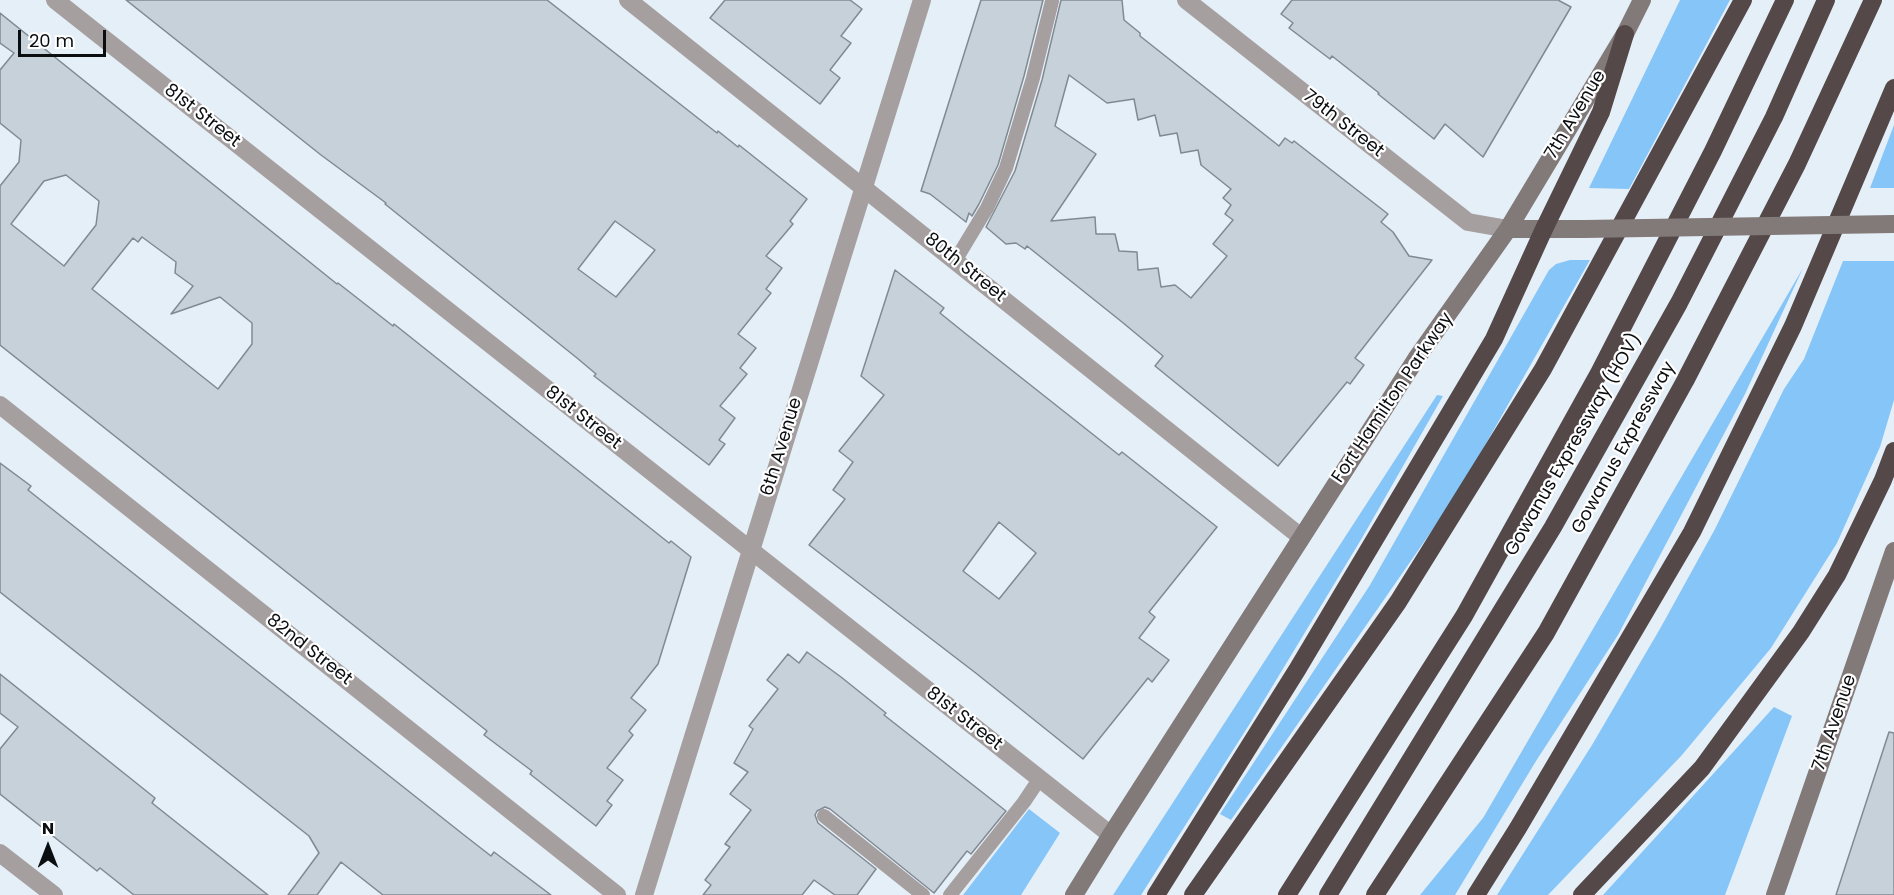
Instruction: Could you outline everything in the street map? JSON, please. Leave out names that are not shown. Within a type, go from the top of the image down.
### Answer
[{"type":"highway","points":[[1193,895],[1398,602],[1530,389],[1743,0]]},
{"type":"highway","points":[[1287,895],[1464,616],[1599,373],[1713,151],[1785,0]]},
{"type":"highway","name":"Gowanus Expressway (HOV)","points":[[1328,895],[1553,527],[1662,334],[1774,117],[1826,0]]},
{"type":"highway","name":"Gowanus Expressway","points":[[1375,895],[1552,622],[1691,371],[1797,164],[1873,0]]},
{"type":"highway","points":[[1156,895],[1297,670],[1494,339],[1601,112],[1625,34]]},
{"type":"highway","points":[[1476,895],[1518,828],[1692,532],[1793,326],[1894,88]]},
{"type":"highway","points":[[1582,895],[1702,768],[1801,632],[1838,575],[1883,480],[1894,451]]},
{"type":"main road","name":"7th Avenue","points":[[1508,229],[1625,34],[1641,0]]},
{"type":"main road","points":[[1508,229],[1894,224]]},
{"type":"main road","name":"Fort Hamilton Parkway","points":[[1074,895],[1416,359],[1508,229]]},
{"type":"main road","name":"7th Avenue","points":[[1775,895],[1894,555]]},
{"type":"street","name":"81st Street","points":[[55,0],[1111,835]]},
{"type":"street","name":"80th Street","points":[[628,0],[1301,537]]},
{"type":"street","name":"6th Avenue","points":[[644,895],[922,0]]},
{"type":"street","name":"79th Street","points":[[1186,0],[1468,222],[1508,229]]},
{"type":"street","name":"82nd Street","points":[[0,405],[617,895]]},
{"type":"street","points":[[0,853],[54,895]]},
{"type":"lane","points":[[955,261],[987,208],[1005,168],[1033,78],[1052,1]]},
{"type":"lane","points":[[950,895],[1024,802],[1040,778]]},
{"type":"lane","points":[[824,816],[923,895]]},
{"type":"shaded area","points":[[1680,0],[1730,0],[1629,189],[1589,188]]},
{"type":"shaded area","points":[[1894,125],[1894,188],[1870,188]]},
{"type":"shaded area","points":[[1570,260],[1590,260],[1458,493],[1231,820],[1220,814],[1370,585],[1549,270],[1556,264]]},
{"type":"shaded area","points":[[1843,261],[1894,261],[1894,400],[1880,447],[1837,543],[1771,648],[1682,755],[1548,895],[1497,895],[1592,745],[1715,529],[1784,389],[1804,359]]},
{"type":"shaded area","points":[[1803,268],[1745,394],[1618,635],[1536,761],[1455,895],[1420,895],[1483,818]]},
{"type":"shaded area","points":[[1437,395],[1443,396],[1362,538],[1249,725],[1141,895],[1113,895]]},
{"type":"shaded area","points":[[1774,707],[1792,716],[1725,895],[1603,895]]},
{"type":"shaded area","points":[[1029,809],[1060,833],[1021,895],[963,895]]},
{"type":"building","points":[[126,0],[547,0],[717,133],[718,131],[738,147],[739,145],[807,199],[790,221],[793,224],[766,256],[782,268],[766,289],[771,293],[738,334],[756,348],[740,368],[747,374],[720,406],[735,418],[719,440],[725,444],[709,465],[594,376],[596,374],[577,358],[386,203],[321,155]],"holes":[[[615,221],[655,250],[616,297],[578,269]]]},
{"type":"building","points":[[725,0],[850,0],[862,9],[841,36],[851,43],[830,70],[840,78],[820,104],[710,18]]},
{"type":"building","points":[[981,0],[1043,0],[998,165],[979,204],[972,216],[969,213],[966,222],[930,194],[921,191]]},
{"type":"building","points":[[1061,0],[1122,0],[1124,20],[1140,33],[1140,36],[1279,146],[1285,138],[1292,143],[1294,141],[1388,214],[1381,222],[1393,232],[1409,256],[1432,260],[1355,358],[1364,365],[1350,384],[1347,382],[1278,466],[1155,366],[1163,356],[1122,322],[1027,246],[1025,249],[1016,243],[1006,244],[986,227],[1015,171],[1042,80]],"holes":[[[1069,75],[1107,103],[1134,99],[1138,120],[1155,115],[1160,136],[1177,133],[1181,153],[1198,150],[1201,165],[1231,189],[1223,198],[1231,205],[1225,214],[1233,220],[1213,244],[1227,256],[1191,298],[1175,285],[1161,287],[1158,268],[1138,270],[1137,252],[1119,251],[1115,234],[1096,234],[1095,217],[1051,221],[1096,154],[1055,126]]]},
{"type":"building","points":[[1292,0],[1558,0],[1571,7],[1483,157],[1445,124],[1434,139],[1332,56],[1330,59],[1289,28],[1293,23],[1281,14]]},
{"type":"building","points":[[0,13],[337,284],[393,326],[394,324],[669,543],[671,541],[691,557],[658,664],[631,698],[646,710],[629,731],[633,735],[607,768],[623,780],[607,801],[612,805],[596,826],[530,774],[532,771],[484,735],[487,731],[0,345],[0,186],[19,162],[21,140],[0,123],[0,70],[14,53],[0,43]],"holes":[[[66,175],[99,201],[96,225],[64,266],[11,224],[44,181]],[[142,237],[176,262],[175,273],[193,286],[171,314],[220,297],[252,323],[252,344],[218,389],[92,289],[133,238],[138,242]]]},
{"type":"building","points":[[895,270],[944,308],[940,313],[966,334],[1119,455],[1122,452],[1217,527],[1149,612],[1155,617],[1139,638],[1169,660],[1152,682],[1148,678],[1083,759],[809,545],[845,499],[833,490],[853,462],[839,451],[884,395],[861,376]],"holes":[[[999,522],[1036,553],[999,599],[963,571]]]},
{"type":"building","points":[[0,463],[31,486],[28,490],[464,835],[491,856],[494,852],[551,895],[383,895],[341,862],[317,895],[288,895],[319,853],[309,836],[0,592]]},
{"type":"building","points":[[807,652],[1006,811],[971,854],[967,851],[934,893],[825,807],[817,811],[815,815],[818,823],[876,869],[857,895],[835,895],[814,880],[802,895],[703,895],[711,885],[705,880],[730,847],[725,844],[751,810],[730,794],[748,772],[734,763],[753,729],[749,726],[778,689],[767,680],[788,654],[799,663]]},
{"type":"building","points":[[0,674],[155,798],[152,803],[268,895],[134,895],[100,868],[97,871],[0,794],[0,749],[18,727],[0,713]]},
{"type":"building","points":[[1889,732],[1894,733],[1894,895],[1836,895]]}]
